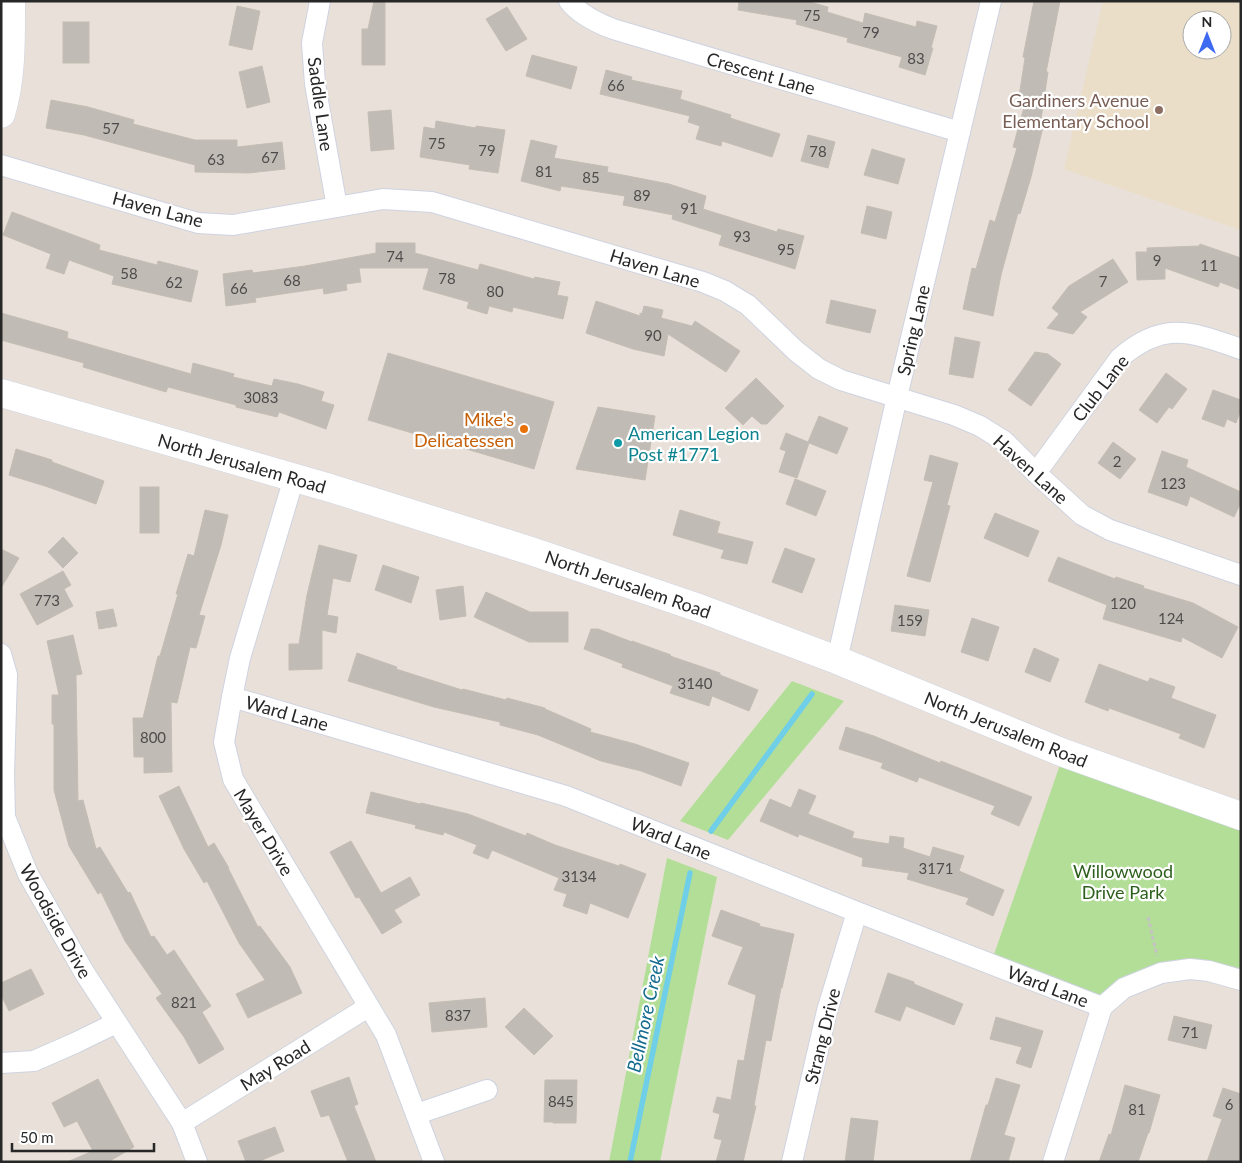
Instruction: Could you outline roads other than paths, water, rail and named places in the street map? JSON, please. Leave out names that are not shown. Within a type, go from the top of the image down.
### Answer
[{"type":"main road","points":[[1,114],[11,44],[11,1]]},
{"type":"main road","name":"North Jerusalem Road","points":[[1,393],[330,488],[540,554],[699,608],[837,660],[1061,752],[1241,816]]},
{"type":"street","name":"Saddle Lane","points":[[320,1],[312,42],[315,84],[338,207]]},
{"type":"street","name":"Crescent Lane","points":[[569,1],[595,22],[613,29],[960,132]]},
{"type":"street","name":"Spring Lane","points":[[837,660],[991,1]]},
{"type":"street","name":"Haven Lane","points":[[1,165],[198,223],[233,225],[383,199],[432,202],[703,282],[725,291],[748,305],[796,351],[819,369],[841,380],[954,415],[980,426],[1004,441],[1082,515],[1110,530],[1241,576]]},
{"type":"street","name":"Club Lane","points":[[1036,473],[1120,358],[1135,345],[1168,332],[1190,332],[1241,349]]},
{"type":"street","name":"Mayer Drive","points":[[294,478],[240,658],[224,742],[233,779],[386,1035],[434,1162]]},
{"type":"street","name":"Woodside Drive","points":[[1,654],[7,675],[3,817],[28,874],[84,972],[182,1122],[197,1162]]},
{"type":"street","name":"Ward Lane","points":[[232,697],[566,796],[1102,1007]]},
{"type":"street","name":"Strang Drive","points":[[792,1162],[827,1011],[857,912]]},
{"type":"street","points":[[1053,1162],[1102,1007],[1124,988],[1161,973],[1190,969],[1208,971],[1241,980]]},
{"type":"street","name":"May Road","points":[[182,1122],[368,1007]]},
{"type":"street","points":[[1,1063],[34,1061],[116,1023]]},
{"type":"street","points":[[417,1114],[487,1090]]},
{"type":"waterway","name":"Bellmore Creek","points":[[711,831],[812,694]]},
{"type":"waterway","name":"Bellmore Creek","points":[[630,1162],[690,873]]},
{"type":"place","name":"Gardiners Avenue Elementary School","points":[[1159,110]]},
{"type":"place","name":"Mike's Delicatessen","points":[[524,429]]},
{"type":"place","name":"American Legion Post #1771","points":[[618,443]]},
{"type":"park label","name":"Willowwood Drive Park","points":[[1123,881]]}]
